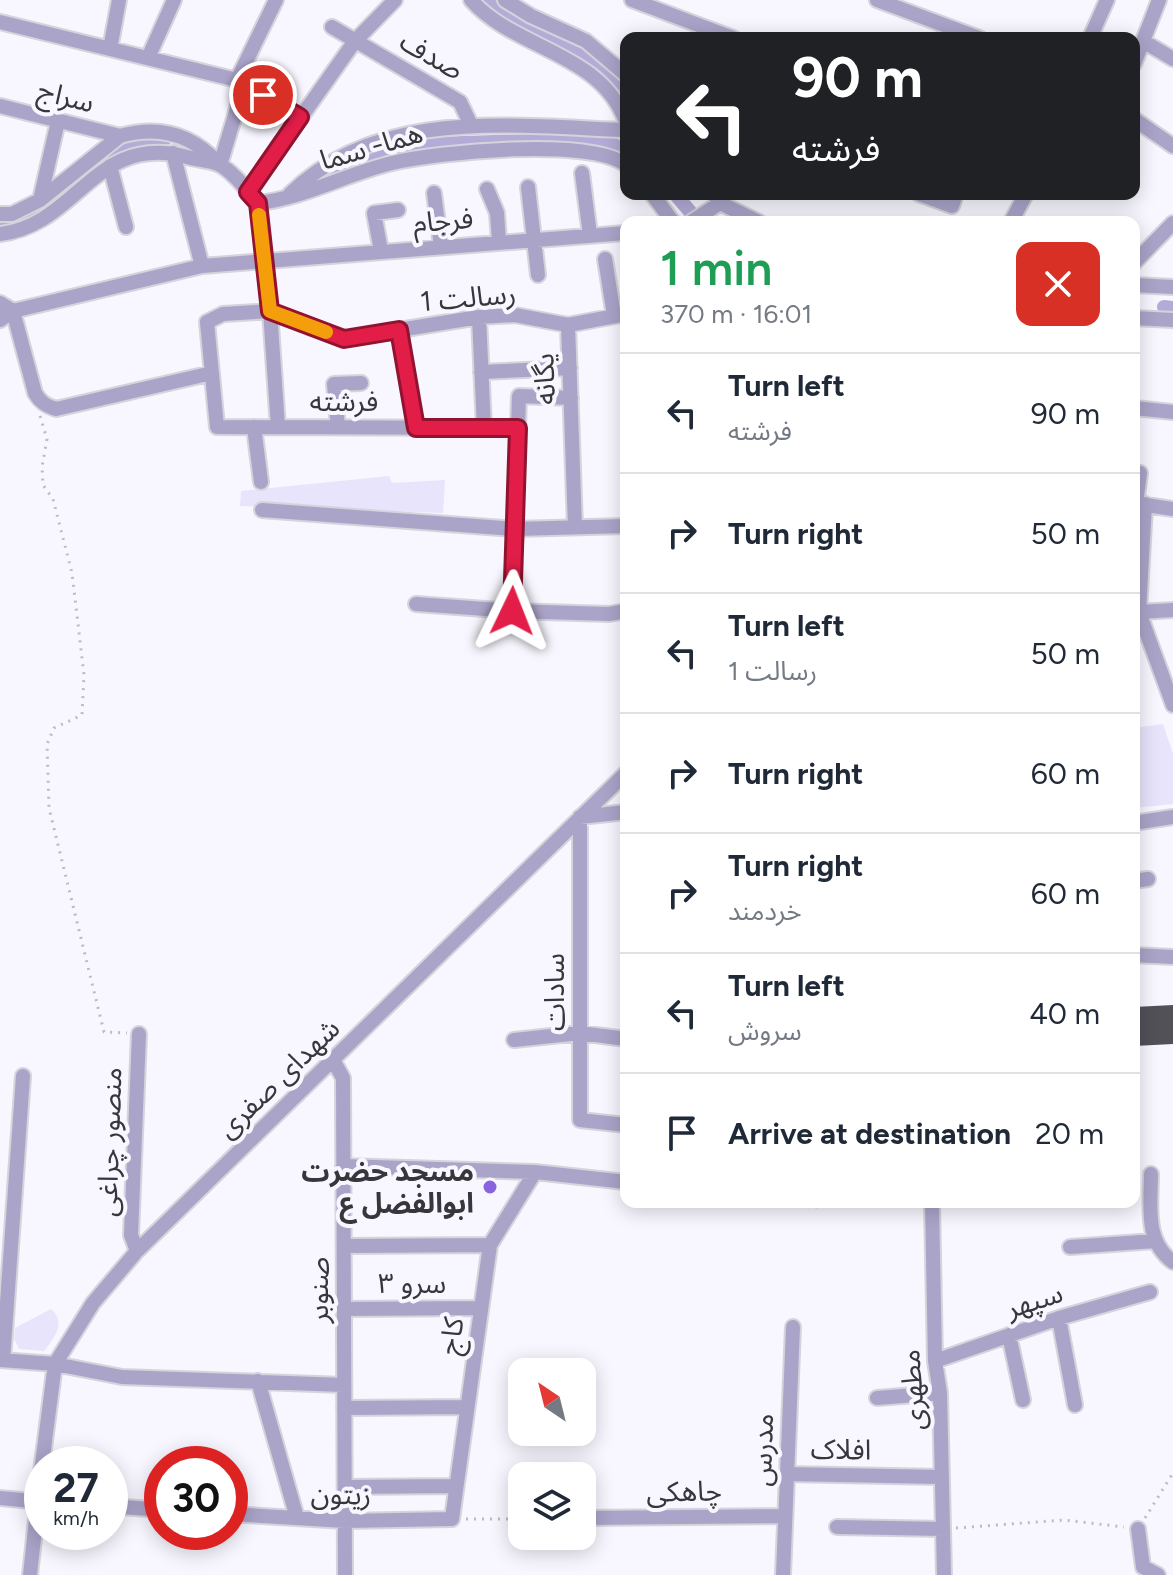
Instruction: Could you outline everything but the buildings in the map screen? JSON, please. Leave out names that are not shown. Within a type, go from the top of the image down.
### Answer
[{"type":"street","points":[[110,49],[119,0]]},
{"type":"street","points":[[148,58],[174,0]]},
{"type":"street","points":[[220,165],[241,82],[276,0]]},
{"type":"street","points":[[278,427],[270,311],[253,197],[300,117],[355,41],[395,0]]},
{"type":"street","points":[[471,0],[501,25],[579,65],[610,93],[620,111]]},
{"type":"street","points":[[505,0],[531,16],[586,41],[620,70]]},
{"type":"street","points":[[632,0],[662,6],[720,32]]},
{"type":"street","points":[[877,0],[963,32]]},
{"type":"street","points":[[1093,32],[1107,0]]},
{"type":"street","points":[[1140,49],[1159,0]]},
{"type":"street","points":[[0,22],[241,82],[300,117]]},
{"type":"street","name":"صدف","points":[[332,27],[460,102],[471,125]]},
{"type":"street","points":[[1143,41],[1173,59]]},
{"type":"street","name":"سراج","points":[[0,106],[120,136]]},
{"type":"street","points":[[40,200],[58,121]]},
{"type":"street","points":[[1140,123],[1173,146]]},
{"type":"street","name":"هما- سما","points":[[290,194],[322,167],[405,134],[471,125],[620,130]]},
{"type":"street","points":[[0,214],[12,214],[40,200],[120,136],[155,130],[181,136],[205,148],[253,197],[274,201],[290,194]]},
{"type":"street","name":"هما- سما","points":[[290,194],[312,191],[391,163],[449,152],[558,151],[604,154],[620,160]]},
{"type":"street","points":[[0,234],[30,226],[48,216],[87,182],[124,158],[144,153],[173,153],[220,165]]},
{"type":"street","points":[[6,307],[202,266],[173,153]]},
{"type":"street","points":[[110,166],[126,227]]},
{"type":"street","points":[[582,173],[590,235]]},
{"type":"street","points":[[528,187],[538,275]]},
{"type":"street","points":[[487,189],[497,213],[499,241]]},
{"type":"street","points":[[434,193],[441,246]]},
{"type":"street","points":[[698,216],[715,200]]},
{"type":"street","points":[[720,200],[748,216]]},
{"type":"street","points":[[936,200],[952,206],[954,200]]},
{"type":"street","points":[[381,251],[374,213],[398,210]]},
{"type":"street","points":[[1140,257],[1173,223]]},
{"type":"street","name":"فرجام","points":[[202,266],[620,233]]},
{"type":"street","points":[[605,259],[620,315]]},
{"type":"street","points":[[1140,285],[1173,287]]},
{"type":"street","points":[[0,320],[6,307]]},
{"type":"street","points":[[6,307],[35,393],[41,402],[56,409],[212,373],[207,322],[223,314],[270,311]]},
{"type":"street","name":"رسالت 1","points":[[270,311],[344,339],[479,317],[515,315],[568,325],[620,315]]},
{"type":"street","points":[[479,317],[484,428]]},
{"type":"street","points":[[1140,318],[1173,320]]},
{"type":"street","name":"یگانه","points":[[568,325],[575,527]]},
{"type":"street","points":[[399,330],[416,428]]},
{"type":"street","points":[[481,372],[570,368]]},
{"type":"street","name":"فرشته","points":[[212,373],[217,427],[518,428]]},
{"type":"street","points":[[338,427],[334,384],[361,383]]},
{"type":"street","points":[[512,611],[519,396],[571,398]]},
{"type":"street","points":[[1140,409],[1173,412]]},
{"type":"street","points":[[254,427],[261,482]]},
{"type":"street","points":[[1140,503],[1173,507]]},
{"type":"street","points":[[262,510],[515,529],[620,526]]},
{"type":"street","points":[[416,604],[512,611],[620,612]]},
{"type":"street","points":[[1140,612],[1173,610]]},
{"type":"street","points":[[1140,614],[1170,682],[1173,705]]},
{"type":"street","name":"شهدای صفری","points":[[44,1446],[55,1364],[93,1303],[137,1251],[620,779]]},
{"type":"street","points":[[580,817],[620,813]]},
{"type":"street","name":"سادات","points":[[580,817],[580,1120],[620,1124]]},
{"type":"street","points":[[1140,822],[1173,817]]},
{"type":"street","points":[[1140,955],[1173,957]]},
{"type":"street","points":[[514,1040],[580,1033],[620,1038]]},
{"type":"street","name":"منصور چراغی","points":[[137,1251],[131,1235],[139,1034]]},
{"type":"street","name":"صنوبر","points":[[333,1060],[343,1078],[345,1575]]},
{"type":"street","points":[[23,1076],[2,1360],[55,1364],[122,1377],[344,1385]]},
{"type":"street","points":[[343,1166],[535,1172],[620,1181]]},
{"type":"street","name":"کاج","points":[[452,1519],[490,1245],[535,1172]]},
{"type":"street","points":[[1151,1174],[1151,1225],[1155,1241],[1173,1262]]},
{"type":"street","name":"مطهری","points":[[932,1208],[944,1575]]},
{"type":"street","points":[[1070,1247],[1155,1241]]},
{"type":"street","points":[[344,1246],[490,1245]]},
{"type":"street","name":"سپهر","points":[[935,1361],[1059,1318],[1150,1292]]},
{"type":"street","name":"سرو ۳","points":[[344,1309],[481,1308]]},
{"type":"street","points":[[1059,1318],[1075,1405]]},
{"type":"street","name":"مدرس","points":[[783,1575],[793,1327]]},
{"type":"street","points":[[1009,1335],[1023,1400]]},
{"type":"street","points":[[258,1381],[297,1518]]},
{"type":"street","points":[[877,1398],[940,1393]]},
{"type":"street","points":[[344,1408],[467,1407]]},
{"type":"street","name":"افلاک","points":[[787,1474],[942,1477]]},
{"type":"street","points":[[345,1487],[456,1486]]},
{"type":"street","points":[[0,1498],[24,1500]]},
{"type":"street","name":"زیتون","points":[[248,1515],[345,1521],[452,1519]]},
{"type":"street","name":"چاهکی","points":[[596,1518],[785,1516]]},
{"type":"street","points":[[837,1527],[943,1529]]},
{"type":"street","points":[[1138,1529],[1140,1571],[1158,1575]]},
{"type":"street","name":"شهدای صفری","points":[[30,1575],[33,1550]]},
{"type":"path","points":[[40,415],[47,439],[42,467],[43,485],[53,499],[72,573],[84,675],[82,715],[54,728],[47,744],[49,808],[104,1032],[139,1034]]},
{"type":"path","points":[[943,1529],[1064,1520],[1138,1529],[1173,1473]]},
{"type":"path","points":[[452,1519],[508,1519]]},
{"type":"shaded area","points":[[389,476],[392,483],[445,480],[443,513],[240,506],[241,491]]},
{"type":"shaded area","points":[[1163,724],[1173,754],[1173,804],[1140,807],[1140,727]]},
{"type":"shaded area","points":[[51,1309],[56,1314],[58,1325],[55,1336],[44,1351],[19,1349],[14,1339],[15,1328]]},
{"type":"waterway","points":[[484,0],[581,55],[620,88]]},
{"type":"waterway","points":[[0,220],[24,215],[44,205],[120,149],[142,140],[166,138]]},
{"type":"waterway","points":[[311,182],[347,166],[431,144],[563,140],[620,147]]},
{"type":"waterway","points":[[680,200],[694,216]]},
{"type":"waterway","points":[[1164,307],[1173,308]]},
{"type":"slow traffic","points":[[259,215],[270,311],[326,332]]},
{"type":"place","name":"مسجد حضرت ابوالفضل ع","points":[[490,1187]]},
{"type":"route","points":[[263,95],[300,117],[248,192],[258,203],[270,311],[344,339],[399,330],[416,428],[518,428],[512,611]]}]
